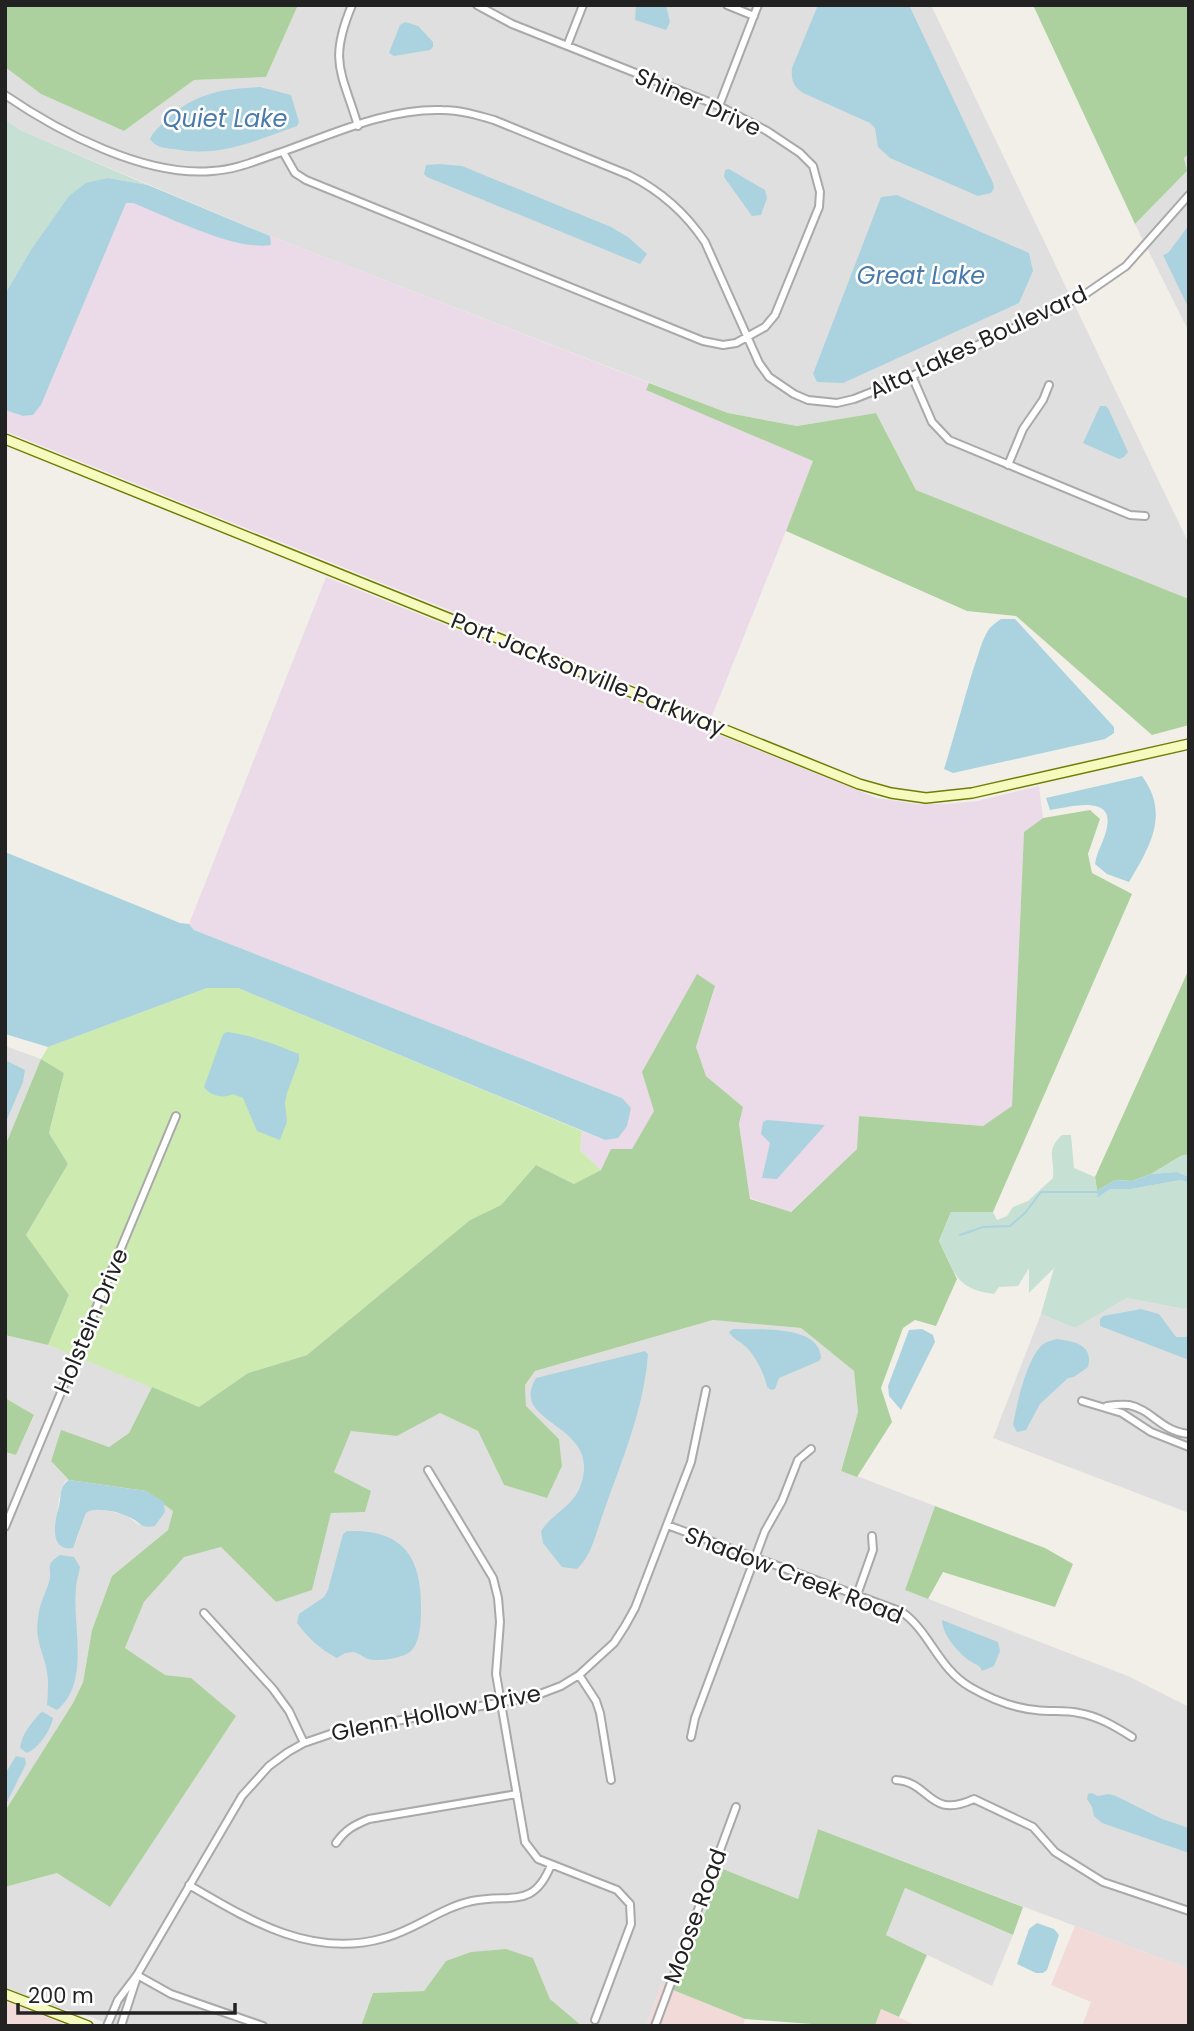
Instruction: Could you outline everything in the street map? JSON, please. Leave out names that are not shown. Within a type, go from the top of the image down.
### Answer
[{"type":"street","points":[[352,5],[338,44],[338,60],[358,127]]},
{"type":"street","name":"Shiner Drive","points":[[477,5],[512,24],[719,106],[767,131],[807,159],[817,174],[821,191],[819,207],[775,315],[765,327],[747,338]]},
{"type":"street","points":[[567,46],[583,5]]},
{"type":"street","points":[[719,106],[756,10],[727,5]]},
{"type":"street","name":"Alta Lakes Boulevard","points":[[5,95],[42,121],[61,130],[160,168],[187,172],[236,168],[393,115],[418,111],[471,113],[506,125],[646,183],[678,208],[693,225],[715,263],[747,338],[769,377],[808,400],[837,403],[912,376],[1057,308],[1107,281],[1126,266],[1189,195]]},
{"type":"street","points":[[283,152],[295,173],[306,180],[678,331],[703,341],[723,345],[747,338]]},
{"type":"street","points":[[912,376],[932,422],[942,435],[959,445],[1130,514],[1145,516]]},
{"type":"street","points":[[1008,465],[1023,429],[1039,407],[1049,384]]},
{"type":"street","name":"Port Jacksonville Parkway","points":[[5,439],[859,784],[891,793],[926,797],[972,793],[1189,744]]},
{"type":"street","name":"Holstein Drive","points":[[5,1527],[176,1116]]},
{"type":"street","name":"Glenn Hollow Drive","points":[[107,2026],[118,2000],[137,1975],[250,1785],[269,1766],[304,1743],[339,1731],[531,1698],[561,1686],[579,1675],[614,1643],[635,1608],[691,1462],[706,1390]]},
{"type":"street","points":[[1082,1401],[1105,1406],[1132,1418],[1152,1432],[1189,1447]]},
{"type":"street","points":[[1105,1406],[1131,1406],[1142,1410],[1169,1430],[1189,1434]]},
{"type":"street","points":[[691,1737],[695,1718],[769,1520],[782,1501],[798,1460],[811,1449]]},
{"type":"street","points":[[428,1470],[492,1578],[498,1598],[500,1622],[496,1674],[525,1842],[538,1859],[617,1890],[630,1904],[631,1924],[595,2020]]},
{"type":"street","name":"Shadow Creek Road","points":[[667,1525],[896,1609],[908,1617],[944,1665],[968,1686],[1021,1708],[1080,1713],[1111,1724],[1132,1737]]},
{"type":"street","points":[[857,1595],[873,1550],[872,1535]]},
{"type":"street","points":[[204,1613],[273,1689],[289,1711],[304,1743]]},
{"type":"street","points":[[579,1675],[596,1701],[600,1713],[611,1780]]},
{"type":"street","points":[[896,1780],[906,1781],[937,1802],[948,1806],[958,1806],[974,1799],[990,1805],[1033,1827],[1055,1852],[1103,1882],[1189,1911]]},
{"type":"street","points":[[336,1843],[343,1832],[354,1824],[369,1819],[517,1794]]},
{"type":"street","name":"Moose Road","points":[[655,2026],[736,1807]]},
{"type":"street","points":[[189,1885],[264,1927],[299,1939],[340,1944],[383,1939],[454,1906],[472,1901],[527,1896],[544,1882],[551,1865]]},
{"type":"street","points":[[137,1975],[171,1994],[263,2026]]},
{"type":"street","name":"Glenn Hollow Drive","points":[[121,2026],[137,1975]]},
{"type":"street","points":[[5,1994],[88,2026]]},
{"type":"shaded area","points":[[298,5],[931,5],[1189,544],[1189,599],[916,490],[876,413],[797,426],[728,413],[270,236],[20,130],[5,119],[5,67],[41,94],[124,131],[194,80],[266,77]]},
{"type":"shaded area","points":[[1189,153],[1189,332],[1135,224],[1187,171],[1184,157]]},
{"type":"shaded area","points":[[125,203],[133,203],[237,243],[270,245],[270,236],[649,383],[646,390],[814,461],[712,716],[5,431],[5,410],[23,416],[33,415],[41,405]]},
{"type":"shaded area","points":[[326,577],[877,798],[917,804],[947,804],[977,801],[1039,786],[1043,818],[1024,832],[1012,1107],[983,1126],[859,1116],[858,1149],[790,1212],[750,1198],[739,1124],[743,1107],[706,1076],[696,1047],[715,987],[655,1111],[632,1149],[601,1170],[580,1150],[582,1131],[605,1140],[622,1098],[194,930],[189,924]]},
{"type":"shaded area","points":[[5,1046],[41,1059],[5,1146]]},
{"type":"shaded area","points":[[1127,1298],[1184,1309],[1189,1307],[1189,1513],[993,1438],[1041,1314],[1075,1328]]},
{"type":"shaded area","points":[[713,1320],[801,1328],[854,1371],[858,1412],[841,1470],[935,1506],[905,1590],[1128,1676],[1189,1707],[1189,1969],[818,1829],[798,1899],[723,1869],[673,1990],[661,1985],[646,2026],[582,2026],[550,1999],[533,1958],[446,1961],[424,1991],[373,1993],[361,2026],[113,2026],[76,2011],[56,2008],[5,1987],[5,1887],[57,1873],[191,1678],[165,1675],[125,1648],[144,1602],[184,1556],[221,1547],[276,1602],[331,1513],[365,1511],[370,1491],[334,1472],[351,1430],[397,1436],[440,1413],[478,1431],[504,1485],[547,1498],[562,1466],[559,1439],[526,1407],[525,1385],[535,1371]]},
{"type":"shaded area","points":[[5,1335],[48,1345],[152,1387],[129,1433],[109,1447],[61,1431],[51,1460],[69,1480],[65,1481],[59,1499],[56,1526],[77,1539],[86,1513],[90,1510],[100,1509],[126,1515],[139,1525],[155,1526],[165,1512],[164,1502],[173,1511],[168,1530],[112,1576],[92,1630],[83,1681],[73,1703],[5,1811],[5,1452],[16,1455],[34,1416],[5,1398]]},
{"type":"shaded area","points":[[905,1888],[1013,1935],[992,1986],[886,1935]]},
{"type":"shaded area","points":[[1075,1926],[1189,1969],[1189,2026],[1082,2026],[1091,2002],[1051,1985]]},
{"type":"shaded area","points":[[661,1985],[745,2019],[743,2026],[646,2026]]},
{"type":"shaded area","points":[[5,2001],[62,2023],[61,2026],[5,2026]]},
{"type":"shaded area","points":[[881,2009],[917,2026],[875,2026]]},
{"type":"green space","points":[[5,5],[298,5],[266,77],[194,80],[124,131],[41,94],[5,67]]},
{"type":"green space","points":[[1033,5],[1189,5],[1189,153],[1184,158],[1187,171],[1135,224]]},
{"type":"green space","points":[[5,119],[20,130],[148,185],[108,178],[29,253],[5,294]]},
{"type":"green space","points":[[649,383],[728,413],[797,426],[876,413],[916,490],[1189,599],[1189,725],[1152,735],[1016,616],[967,611],[786,531],[813,461],[646,390]]},
{"type":"green space","points":[[1090,810],[1100,819],[1088,854],[1092,873],[1132,894],[993,1212],[951,1212],[939,1241],[957,1279],[936,1326],[915,1320],[903,1328],[881,1388],[892,1422],[857,1477],[841,1471],[858,1412],[854,1371],[801,1328],[713,1320],[535,1371],[525,1385],[526,1406],[559,1439],[562,1466],[547,1498],[504,1485],[478,1431],[440,1413],[397,1436],[351,1431],[334,1472],[371,1491],[365,1512],[331,1513],[312,1590],[276,1602],[221,1547],[184,1557],[144,1602],[125,1648],[165,1675],[191,1678],[236,1716],[110,1907],[57,1873],[5,1887],[5,1811],[73,1703],[83,1682],[92,1630],[112,1576],[168,1530],[173,1511],[146,1491],[69,1480],[51,1461],[61,1430],[109,1447],[129,1433],[152,1387],[199,1407],[248,1373],[307,1355],[470,1220],[501,1205],[536,1165],[574,1184],[601,1170],[611,1149],[632,1149],[654,1111],[642,1072],[697,974],[715,986],[696,1047],[706,1076],[743,1107],[739,1124],[750,1199],[791,1212],[857,1149],[859,1116],[983,1126],[1012,1106],[1024,832],[1043,818]]},
{"type":"green space","points":[[1189,969],[1189,1154],[1151,1174],[1132,1181],[1115,1180],[1097,1191],[1095,1177]]},
{"type":"green space","points":[[207,988],[238,988],[582,1131],[580,1150],[601,1170],[574,1184],[536,1165],[501,1205],[470,1220],[307,1355],[248,1373],[199,1407],[48,1345],[69,1295],[26,1235],[68,1164],[49,1133],[64,1073],[41,1059],[48,1047]]},
{"type":"green space","points":[[41,1059],[64,1073],[49,1133],[68,1164],[26,1235],[69,1295],[48,1345],[5,1335],[5,1146]]},
{"type":"green space","points":[[1062,1135],[1071,1135],[1074,1168],[1095,1177],[1098,1196],[1110,1189],[1131,1189],[1181,1180],[1189,1183],[1189,1307],[1184,1309],[1127,1298],[1075,1328],[1041,1314],[1054,1268],[1029,1293],[1029,1268],[1018,1286],[999,1287],[994,1294],[971,1288],[958,1278],[939,1241],[951,1212],[993,1212],[997,1220],[1007,1216],[1013,1207],[1028,1201],[1053,1178],[1052,1150]]},
{"type":"green space","points":[[1189,1154],[1189,1177],[1177,1172],[1151,1174],[1181,1156]]},
{"type":"green space","points":[[5,1398],[34,1415],[16,1455],[5,1452]]},
{"type":"green space","points":[[935,1506],[1045,1548],[1073,1564],[1055,1607],[943,1572],[928,1599],[905,1590]]},
{"type":"green space","points":[[818,1829],[1023,1907],[1013,1935],[905,1888],[886,1935],[927,1955],[899,2017],[881,2009],[875,2026],[745,2019],[673,1990],[723,1869],[798,1899]]},
{"type":"green space","points":[[506,1949],[533,1958],[550,1999],[582,2026],[361,2026],[373,1993],[424,1991],[446,1961],[471,1952]]},
{"type":"water","points":[[636,5],[666,5],[670,22],[666,30],[635,20]]},
{"type":"water","points":[[818,5],[909,5],[993,183],[991,193],[978,196],[890,158],[878,147],[875,128],[870,123],[797,88],[792,79],[792,68]]},
{"type":"water","points":[[405,22],[418,26],[433,42],[430,50],[394,56],[389,53],[400,25]]},
{"type":"water","name":"Quiet Lake","points":[[260,87],[291,95],[299,122],[297,126],[222,150],[190,151],[164,148],[150,139],[175,112],[197,99],[220,91]]},
{"type":"water","points":[[426,165],[462,166],[611,227],[628,237],[647,254],[640,264],[424,174]]},
{"type":"water","points":[[729,169],[765,190],[767,198],[761,215],[752,216],[724,177],[725,170]]},
{"type":"water","points":[[108,178],[148,185],[270,236],[271,245],[239,243],[221,238],[133,203],[126,203],[41,405],[33,415],[23,416],[5,410],[5,294],[29,253],[69,196],[86,183]]},
{"type":"water","name":"Great Lake","points":[[897,195],[1029,253],[1033,271],[1019,303],[843,383],[817,382],[813,374],[881,197]]},
{"type":"water","points":[[1189,225],[1189,309],[1163,255],[1168,253]]},
{"type":"water","points":[[1100,406],[1106,406],[1109,410],[1128,452],[1124,457],[1119,459],[1083,443]]},
{"type":"water","points":[[1001,619],[1015,619],[1114,727],[1114,733],[1105,739],[953,773],[944,769],[973,670],[986,634]]},
{"type":"water","points":[[1142,776],[1155,804],[1156,817],[1150,843],[1129,882],[1107,874],[1095,864],[1107,827],[1107,816],[1103,810],[1087,805],[1050,810],[1046,798]]},
{"type":"water","points":[[5,852],[180,923],[189,924],[194,930],[622,1098],[631,1108],[627,1126],[618,1138],[605,1140],[238,988],[207,988],[48,1047],[5,1034]]},
{"type":"water","points":[[228,1032],[299,1054],[287,1093],[287,1122],[280,1140],[257,1131],[243,1098],[233,1094],[217,1096],[204,1087],[222,1037]]},
{"type":"water","points":[[5,1060],[25,1070],[23,1082],[5,1124]]},
{"type":"water","points":[[767,1120],[825,1125],[777,1179],[762,1178],[770,1143],[761,1134],[763,1122]]},
{"type":"water","points":[[1177,1172],[1189,1177],[1189,1183],[1181,1180],[1131,1189],[1110,1189],[1098,1197],[1097,1191],[1115,1180],[1132,1181],[1151,1174]]},
{"type":"water","points":[[1141,1309],[1159,1314],[1176,1337],[1189,1337],[1189,1360],[1100,1326],[1103,1316]]},
{"type":"water","points":[[733,1329],[799,1334],[818,1347],[821,1358],[779,1378],[775,1389],[771,1390],[767,1387],[753,1355],[729,1332]]},
{"type":"water","points":[[922,1329],[933,1335],[935,1342],[901,1410],[889,1396],[888,1386],[909,1330]]},
{"type":"water","points":[[1056,1339],[1076,1343],[1085,1349],[1089,1360],[1088,1367],[1068,1378],[1040,1404],[1026,1430],[1017,1432],[1013,1425],[1031,1362],[1041,1346]]},
{"type":"water","points":[[645,1351],[648,1354],[646,1374],[637,1414],[594,1542],[577,1569],[562,1567],[543,1543],[541,1531],[577,1494],[584,1466],[580,1449],[534,1406],[531,1394],[536,1378]]},
{"type":"water","points":[[69,1480],[146,1491],[164,1502],[165,1512],[155,1526],[150,1527],[114,1512],[90,1511],[86,1513],[73,1548],[60,1546],[55,1529],[62,1490]]},
{"type":"water","points":[[347,1531],[383,1535],[396,1541],[406,1550],[413,1562],[418,1576],[421,1622],[416,1644],[406,1654],[373,1660],[354,1652],[337,1658],[315,1643],[297,1623],[299,1614],[324,1597],[328,1590],[343,1534]]},
{"type":"water","points":[[60,1555],[74,1557],[80,1567],[75,1604],[77,1669],[74,1684],[57,1710],[47,1705],[48,1676],[37,1626],[49,1582],[50,1564]]},
{"type":"water","points":[[942,1620],[998,1642],[1000,1651],[994,1666],[982,1671],[979,1666],[965,1658],[948,1637]]},
{"type":"water","points":[[43,1712],[53,1718],[52,1723],[40,1743],[27,1753],[20,1748],[23,1738],[33,1721]]},
{"type":"water","points":[[16,1756],[25,1758],[26,1764],[5,1806],[5,1774]]},
{"type":"water","points":[[1088,1794],[1098,1796],[1116,1796],[1162,1819],[1189,1828],[1189,1853],[1102,1823],[1094,1816],[1087,1799]]},
{"type":"water","points":[[1037,1923],[1054,1929],[1059,1935],[1047,1970],[1043,1973],[1036,1973],[1017,1964],[1029,1929]]},
{"type":"waterway","points":[[960,1235],[983,1227],[1010,1226],[1025,1213],[1041,1192],[1099,1192]]}]
